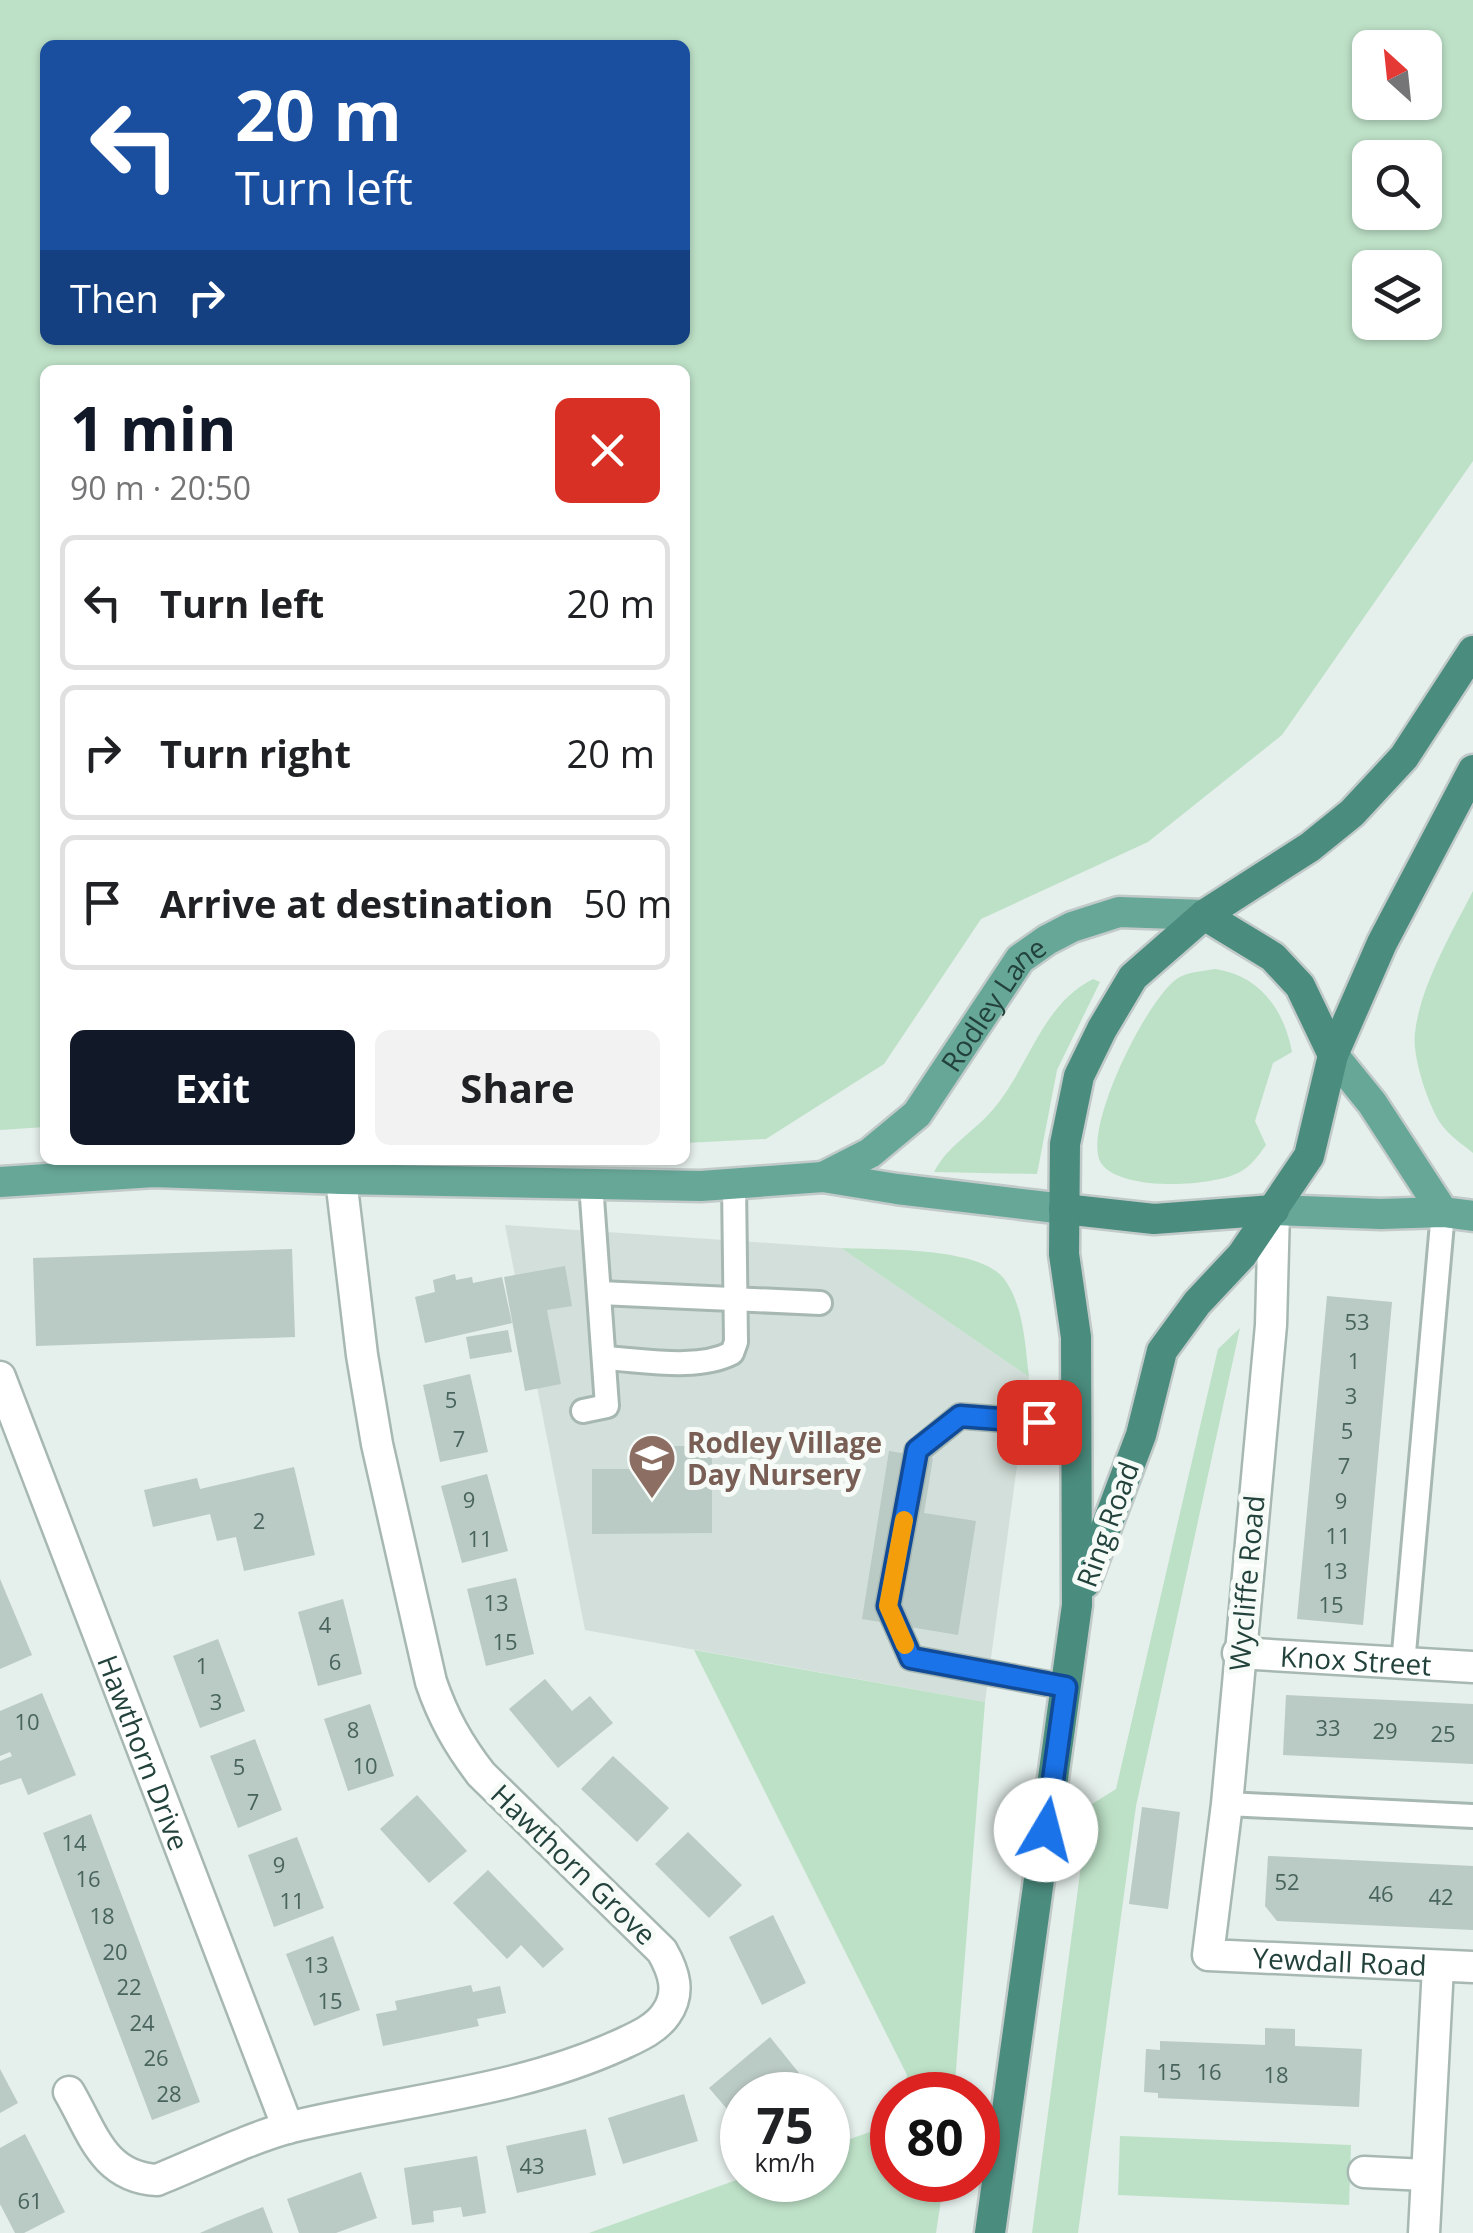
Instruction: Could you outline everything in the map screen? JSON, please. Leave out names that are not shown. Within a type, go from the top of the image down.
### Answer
[{"type":"highway","points":[[1473,651],[1404,756],[1352,813],[1310,847],[1204,915],[1133,977],[1079,1076],[1065,1144],[1064,1210],[1154,1219],[1274,1210],[1309,1156],[1333,1056],[1382,943],[1473,770]]},
{"type":"highway","points":[[1204,915],[1273,957],[1300,986],[1333,1056]]},
{"type":"highway","name":"Ring Road","points":[[1064,1210],[1064,1254],[1076,1337],[1078,1605]]},
{"type":"highway","name":"Ring Road","points":[[1078,1605],[1141,1435],[1162,1351],[1274,1210]]},
{"type":"highway","points":[[990,2233],[1078,1605]]},
{"type":"main road","name":"Rodley Lane","points":[[823,1177],[870,1153],[917,1114],[1020,959],[1072,927],[1119,912],[1204,915]]},
{"type":"main road","points":[[1333,1056],[1458,1214]]},
{"type":"main road","name":"Rodley Lane","points":[[0,1182],[154,1172],[591,1184],[734,1184],[823,1177],[1064,1210]]},
{"type":"main road","points":[[1274,1210],[1458,1214]]},
{"type":"street","name":"Hawthorn Grove","points":[[69,2092],[117,2169],[135,2179],[157,2180],[288,2128],[528,2079],[585,2061],[644,2033],[665,2017],[674,1997],[674,1971],[662,1951],[481,1774],[444,1718],[431,1682],[377,1444],[341,1179]]},
{"type":"street","name":"Wycliffe Road","points":[[1208,1955],[1227,1804],[1270,1325],[1274,1210]]},
{"type":"street","name":"Hawthorn Drive","points":[[0,1377],[288,2128]]},
{"type":"street","name":"Knox Street","points":[[1238,1653],[1473,1667]]},
{"type":"street","name":"Yewdall Road","points":[[1208,1955],[1473,1967]]},
{"type":"street","points":[[1424,2233],[1438,1966]]},
{"type":"street","points":[[1364,2172],[1426,2175]]},
{"type":"lane","points":[[583,1410],[607,1406],[591,1184]]},
{"type":"lane","points":[[604,1358],[692,1362],[720,1360],[732,1353],[736,1342],[734,1184]]},
{"type":"lane","points":[[1404,1664],[1458,1214]]},
{"type":"lane","points":[[600,1293],[820,1303]]},
{"type":"lane","points":[[1066,1687],[911,1658],[888,1606],[917,1450],[960,1416],[1079,1425]]},
{"type":"lane","points":[[1227,1804],[1473,1816]]},
{"type":"shaded area","points":[[505,1225],[841,1248],[1029,1377],[985,1702],[585,1630]]},
{"type":"green space","points":[[0,0],[1473,0],[1473,461],[1282,735],[1148,842],[981,919],[884,1064],[766,1139],[690,1143],[690,365],[40,365],[40,1127],[0,1130]]},
{"type":"green space","points":[[1473,891],[1473,1153],[1446,1130],[1434,1112],[1421,1078],[1415,1033],[1430,979]]},
{"type":"green space","points":[[1215,969],[1244,978],[1257,987],[1276,1008],[1288,1036],[1292,1052],[1273,1063],[1255,1121],[1266,1145],[1240,1172],[1210,1181],[1146,1183],[1111,1172],[1101,1163],[1097,1147],[1100,1123],[1120,1066],[1165,990],[1178,978]]},
{"type":"green space","points":[[1093,979],[1100,982],[1057,1070],[1037,1174],[934,1172],[945,1155],[1002,1098],[1059,1006]]},
{"type":"green space","points":[[841,1248],[953,1255],[993,1269],[1005,1280],[1016,1302],[1029,1377]]},
{"type":"green space","points":[[1240,1328],[1136,1806],[1078,2233],[1032,2233],[1089,1806],[1116,1789],[1218,1349]]},
{"type":"green space","points":[[694,1650],[985,1702],[956,2072],[905,2072]]},
{"type":"green space","points":[[870,2132],[870,2202],[941,2202],[936,2233],[589,2233],[720,2186],[720,2202],[850,2202],[850,2139]]},
{"type":"green space","points":[[1120,2136],[1351,2145],[1349,2205],[1118,2195]]},
{"type":"building","points":[[292,1249],[295,1337],[36,1346],[33,1258]]},
{"type":"building","points":[[565,1266],[572,1306],[547,1310],[561,1384],[525,1391],[504,1277]]},
{"type":"building","points":[[455,1274],[456,1280],[472,1277],[473,1283],[502,1277],[512,1323],[425,1343],[415,1297],[435,1292],[433,1280]]},
{"type":"building","points":[[1327,1296],[1392,1302],[1363,1625],[1297,1619]]},
{"type":"building","points":[[508,1330],[512,1352],[470,1359],[466,1337]]},
{"type":"building","points":[[470,1374],[488,1452],[440,1462],[423,1385]]},
{"type":"building","name":"Rodley Village Day Nursery","points":[[638,1446],[712,1446],[712,1533],[592,1534],[592,1469],[638,1469]]},
{"type":"building","points":[[889,1451],[933,1458],[924,1513],[976,1521],[958,1635],[862,1619]]},
{"type":"building","points":[[294,1467],[315,1555],[244,1571],[236,1537],[217,1541],[210,1514],[153,1527],[144,1490],[197,1478],[200,1489]]},
{"type":"building","points":[[487,1474],[508,1551],[462,1563],[441,1486]]},
{"type":"building","points":[[516,1578],[534,1654],[486,1666],[467,1589]]},
{"type":"building","points":[[0,1579],[32,1655],[0,1669]]},
{"type":"building","points":[[343,1599],[362,1674],[318,1686],[298,1612]]},
{"type":"building","points":[[218,1639],[245,1711],[200,1728],[173,1656]]},
{"type":"building","points":[[545,1679],[572,1711],[590,1696],[613,1723],[558,1768],[509,1709]]},
{"type":"building","points":[[42,1693],[76,1775],[28,1795],[21,1778],[0,1785],[0,1761],[12,1756],[10,1752],[0,1756],[0,1711]]},
{"type":"building","points":[[1286,1695],[1473,1704],[1473,1764],[1283,1755]]},
{"type":"building","points":[[370,1704],[394,1776],[348,1791],[324,1719]]},
{"type":"building","points":[[255,1739],[282,1810],[238,1828],[210,1756]]},
{"type":"building","points":[[613,1756],[669,1808],[637,1842],[581,1789]]},
{"type":"building","points":[[417,1795],[467,1851],[429,1883],[380,1829]]},
{"type":"building","points":[[1142,1807],[1180,1812],[1168,1909],[1129,1904]]},
{"type":"building","points":[[91,1814],[200,2102],[152,2120],[43,1833]]},
{"type":"building","points":[[688,1832],[742,1885],[709,1918],[655,1864]]},
{"type":"building","points":[[297,1837],[324,1908],[274,1927],[248,1855]]},
{"type":"building","points":[[1268,1856],[1473,1866],[1473,1930],[1277,1921],[1265,1906]]},
{"type":"building","points":[[488,1870],[564,1949],[543,1968],[521,1945],[507,1959],[453,1903]]},
{"type":"building","points":[[773,1915],[806,1983],[762,2005],[729,1937]]},
{"type":"building","points":[[333,1936],[360,2010],[314,2026],[286,1954]]},
{"type":"building","points":[[471,1985],[473,1992],[500,1986],[506,2013],[477,2019],[479,2026],[383,2046],[376,2014],[397,2010],[395,2001]]},
{"type":"building","points":[[1265,2028],[1295,2029],[1295,2046],[1362,2049],[1359,2107],[1158,2098],[1158,2093],[1144,2092],[1146,2049],[1160,2050],[1160,2041],[1265,2045]]},
{"type":"building","points":[[770,2037],[798,2072],[728,2072]]},
{"type":"building","points":[[0,2069],[18,2103],[0,2113]]},
{"type":"building","points":[[720,2079],[720,2101],[709,2088]]},
{"type":"building","points":[[684,2094],[698,2141],[623,2164],[608,2118]]},
{"type":"building","points":[[586,2129],[596,2175],[517,2193],[506,2146]]},
{"type":"building","points":[[25,2134],[65,2212],[24,2233],[15,2233],[0,2204],[0,2148]]},
{"type":"building","points":[[477,2156],[486,2213],[463,2217],[461,2207],[433,2211],[434,2222],[412,2225],[404,2168]]},
{"type":"building","points":[[361,2172],[377,2218],[336,2233],[299,2233],[287,2199]]},
{"type":"building","points":[[263,2207],[273,2233],[200,2233],[225,2222]]},
{"type":"slow traffic","points":[[904,1520],[888,1606],[905,1645]]},
{"type":"place","name":"Rodley Village Day Nursery","points":[[652,1500]]},
{"type":"route","points":[[1039,1422],[960,1416],[917,1450],[888,1606],[911,1658],[1066,1687],[1046,1830]]}]
